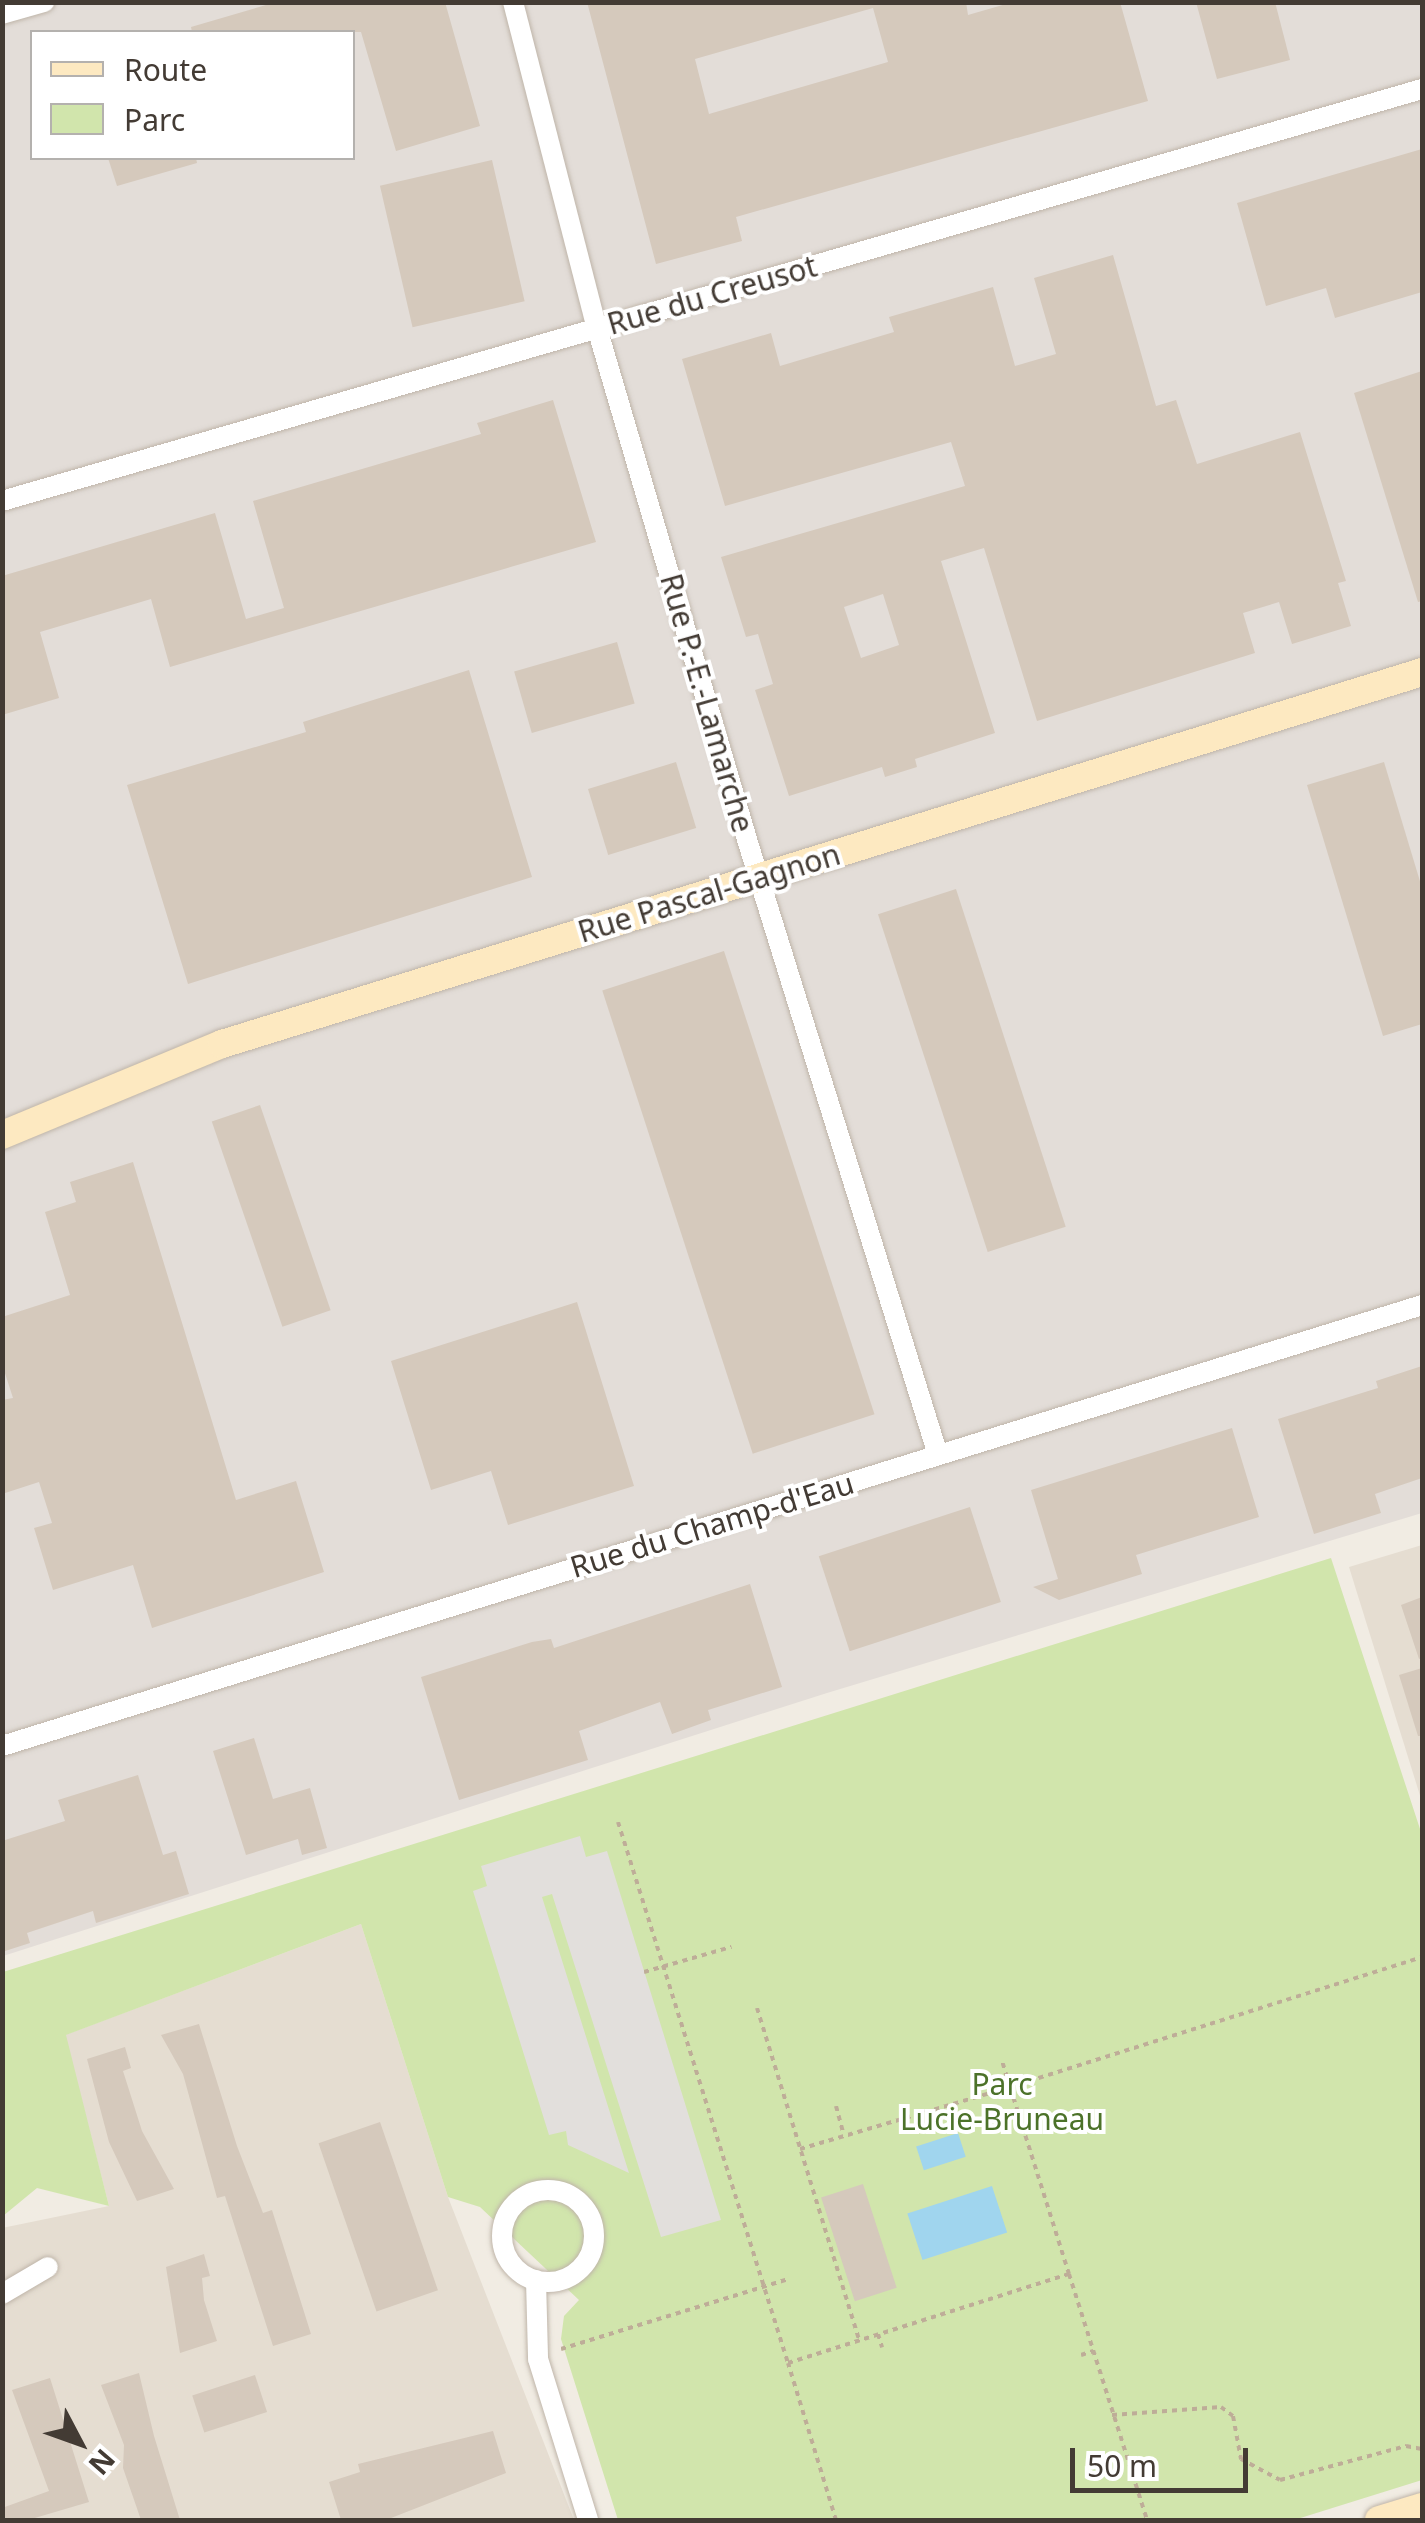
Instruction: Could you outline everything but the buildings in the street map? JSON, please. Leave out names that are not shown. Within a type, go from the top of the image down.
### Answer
[{"type":"street","points":[[2,14],[44,2]]},
{"type":"street","name":"Rue P.-E.-Lamarche","points":[[512,2],[597,328],[758,876],[938,1455]]},
{"type":"street","name":"Rue du Creusot","points":[[2,501],[1422,90]]},
{"type":"street","name":"Rue Pascal-Gagnon","points":[[2,1135],[222,1044],[1422,672]]},
{"type":"street","name":"Rue du Champ-d'Eau","points":[[2,1746],[1422,1305]]},
{"type":"street","points":[[557,2191],[582,2205],[592,2247],[585,2263],[565,2279],[536,2280],[510,2262],[502,2233],[515,2204],[527,2195],[557,2191]]},
{"type":"street","points":[[2,2294],[48,2266]]},
{"type":"street","points":[[536,2280],[538,2358],[588,2520]]},
{"type":"street","points":[[1379,2520],[1422,2507]]},
{"type":"path","points":[[618,1822],[836,2520]]},
{"type":"path","points":[[644,1972],[732,1947]]},
{"type":"path","points":[[800,2150],[1422,1957]]},
{"type":"path","points":[[757,2008],[858,2340]]},
{"type":"path","points":[[1002,2061],[1147,2520]]},
{"type":"path","points":[[836,2106],[844,2136]]},
{"type":"path","points":[[788,2363],[1069,2274]]},
{"type":"path","points":[[562,2349],[788,2279]]},
{"type":"path","points":[[878,2334],[882,2347]]},
{"type":"path","points":[[1081,2355],[1093,2352]]},
{"type":"path","points":[[1112,2415],[1221,2408],[1232,2416],[1242,2458],[1280,2480],[1406,2446],[1422,2449]]},
{"type":"shaded area","points":[[3,3],[1422,3],[1422,1513],[827,1693],[3,1956]]},
{"type":"shaded area","points":[[1422,1545],[1422,1802],[1349,1567]]},
{"type":"shaded area","points":[[580,1836],[586,1857],[607,1851],[721,2220],[661,2237],[552,1894],[542,1897],[629,2173],[568,2145],[566,2131],[549,2135],[473,1891],[487,1886],[481,1866]]},
{"type":"shaded area","points":[[361,1924],[448,2197],[574,2520],[3,2520],[2,2228],[109,2206],[65,2035]]},
{"type":"green space","name":"Parc Lucie-Bruneau","points":[[1331,1558],[1422,1835],[1422,2480],[1294,2520],[618,2520],[561,2339],[564,2316],[579,2300],[480,2207],[448,2197],[361,1924],[66,2035],[109,2206],[37,2188],[3,2216],[3,1972]]},
{"type":"water","points":[[958,2133],[966,2157],[924,2170],[916,2147]]},
{"type":"water","points":[[992,2186],[1007,2233],[922,2260],[907,2214]]}]
